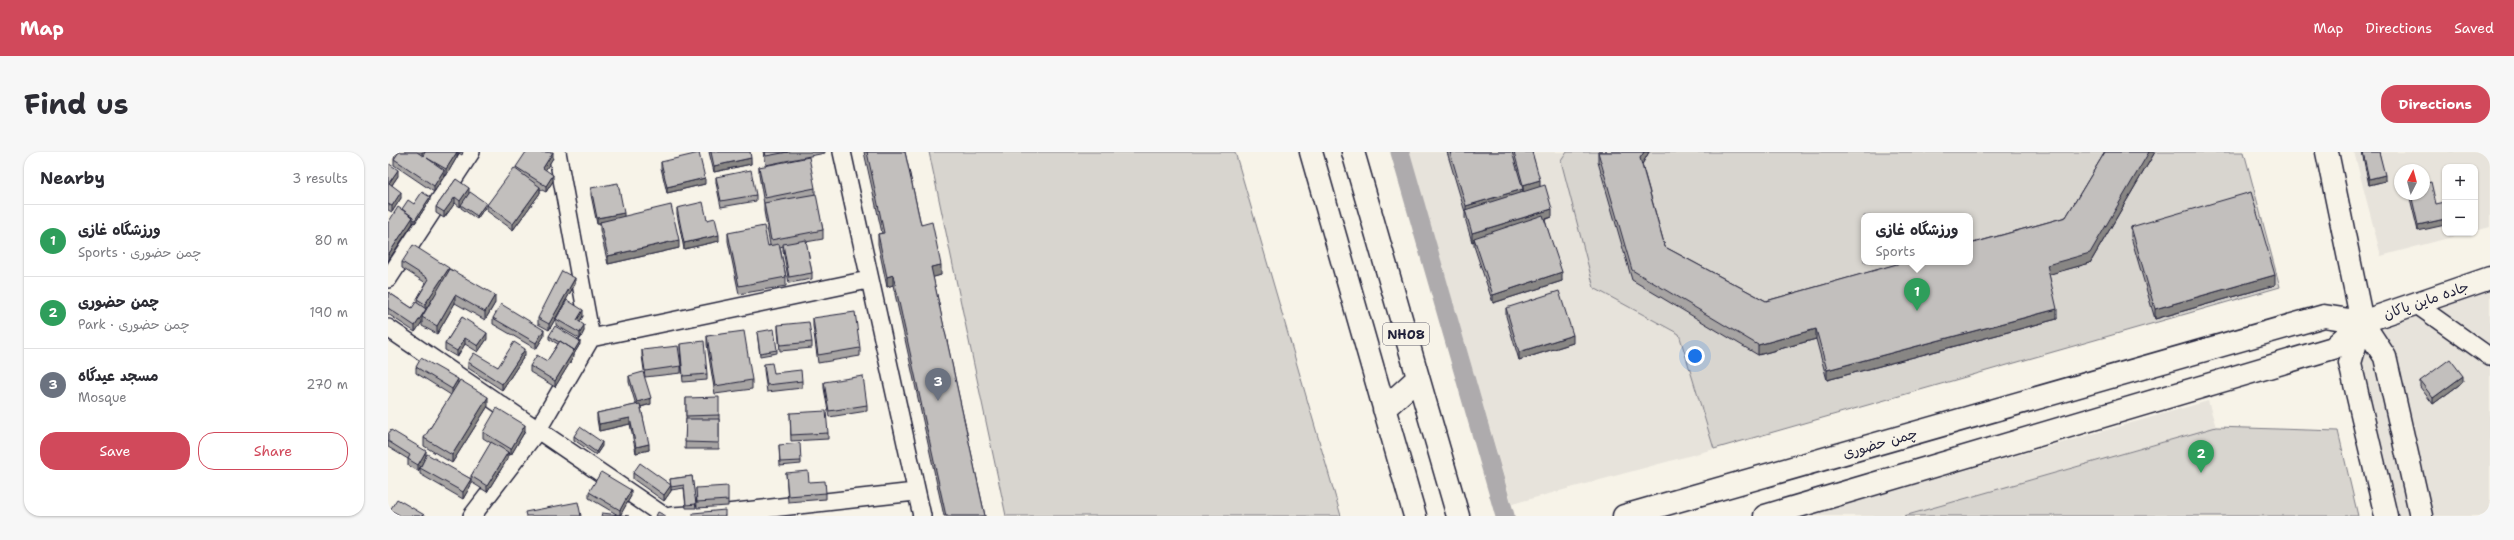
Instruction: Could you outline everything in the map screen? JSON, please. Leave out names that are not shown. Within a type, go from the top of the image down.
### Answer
[{"type":"main road","name":"NH08","points":[[1311,152],[1415,516]]},
{"type":"main road","name":"NH08","points":[[1353,152],[1458,516]]},
{"type":"main road","points":[[2327,152],[2362,322],[2385,357],[2421,516]]},
{"type":"main road","name":"جاده ماین پاکان","points":[[2362,322],[2417,305],[2490,278]]},
{"type":"main road","name":"چمن حضوری","points":[[1624,516],[2324,316],[2362,322]]},
{"type":"main road","points":[[1765,516],[2333,348],[2362,322]]},
{"type":"main road","points":[[2362,322],[2350,363],[2386,516]]},
{"type":"main road","points":[[1384,409],[1418,378]]},
{"type":"street","points":[[388,279],[471,152]]},
{"type":"street","points":[[472,516],[537,431],[591,338],[557,152]]},
{"type":"street","points":[[842,152],[868,280],[922,516]]},
{"type":"street","points":[[591,338],[868,280]]},
{"type":"street","points":[[2417,305],[2490,357]]},
{"type":"street","points":[[388,328],[537,431],[664,516]]},
{"type":"street","points":[[671,516],[727,513],[916,492]]},
{"type":"shaded area","points":[[929,152],[1235,152],[1341,516],[1006,516]]},
{"type":"shaded area","points":[[1409,152],[1567,152],[1561,161],[1594,288],[1679,334],[1714,449],[1512,504]]},
{"type":"shaded area","points":[[1567,152],[2244,152],[2280,287],[1714,449],[1679,334],[1594,288],[1561,161]]},
{"type":"shaded area","points":[[2354,152],[2490,152],[2490,227],[2478,230],[2478,164],[2442,164],[2442,236],[2456,236],[2381,256]]},
{"type":"shaded area","points":[[2490,278],[2490,516],[2386,516],[2350,363],[2362,322]]},
{"type":"shaded area","points":[[2208,401],[2216,427],[1904,516],[1805,516]]},
{"type":"shaded area","points":[[2216,427],[2338,431],[2358,516],[1904,516]]},
{"type":"building","points":[[399,152],[417,152],[423,156],[425,152],[457,152],[446,169],[427,158],[444,170],[434,186],[394,159]]},
{"type":"building","points":[[526,152],[553,152],[543,168],[553,175],[546,186],[516,167]]},
{"type":"building","points":[[711,152],[750,152],[751,158],[714,166]]},
{"type":"building","points":[[765,152],[788,152],[766,156]]},
{"type":"building","points":[[867,152],[905,152],[921,225],[932,222],[941,265],[931,267],[985,516],[946,516],[893,275],[887,277],[878,234],[884,233]]},
{"type":"building","points":[[1450,152],[1512,152],[1523,189],[1466,206]]},
{"type":"building","points":[[1514,152],[1532,152],[1540,180],[1523,185]]},
{"type":"building","points":[[1598,152],[1644,152],[1640,158],[1665,247],[1766,301],[1893,265],[1973,265],[1973,243],[2066,217],[2105,152],[2149,152],[2090,253],[2047,265],[2057,309],[1827,370],[1816,329],[1758,345],[1632,270]]},
{"type":"building","points":[[2363,152],[2379,152],[2385,175],[2369,179]]},
{"type":"building","points":[[699,153],[705,178],[667,187],[661,162]]},
{"type":"building","points":[[809,157],[815,188],[765,198],[759,167]]},
{"type":"building","points":[[388,163],[398,170],[389,183],[401,192],[392,206],[388,204]]},
{"type":"building","points":[[514,168],[540,187],[513,224],[487,205]]},
{"type":"building","points":[[751,170],[756,195],[721,201],[716,177]]},
{"type":"building","points":[[456,179],[469,188],[460,201],[455,197],[444,212],[436,207]]},
{"type":"building","points":[[2430,182],[2436,204],[2442,203],[2442,220],[2418,225],[2412,200],[2430,200]]},
{"type":"building","points":[[618,183],[624,213],[597,218],[591,188]]},
{"type":"building","points":[[1545,185],[1552,209],[1472,233],[1465,210]]},
{"type":"building","points":[[422,192],[430,197],[415,220],[402,209],[408,200],[414,204]]},
{"type":"building","points":[[470,192],[486,203],[477,216],[461,205]]},
{"type":"building","points":[[2251,192],[2275,275],[2155,309],[2131,227]]},
{"type":"building","points":[[816,194],[823,230],[771,240],[764,203]]},
{"type":"building","points":[[703,202],[707,220],[715,218],[719,235],[684,243],[677,208]]},
{"type":"building","points":[[671,205],[679,240],[608,256],[600,222]]},
{"type":"building","points":[[398,207],[413,217],[388,255],[388,223]]},
{"type":"building","points":[[1543,215],[1562,272],[1493,295],[1474,238]]},
{"type":"building","points":[[764,226],[768,246],[779,244],[786,277],[739,286],[728,233]]},
{"type":"building","points":[[806,240],[812,273],[789,277],[783,244]]},
{"type":"building","points":[[413,245],[449,268],[425,304],[417,299],[429,279],[402,262]]},
{"type":"building","points":[[450,269],[495,295],[485,312],[455,295],[437,326],[422,317]]},
{"type":"building","points":[[562,271],[575,278],[549,324],[538,318]]},
{"type":"building","points":[[1559,291],[1573,335],[1519,352],[1506,308]]},
{"type":"building","points":[[388,292],[412,308],[416,302],[426,309],[415,326],[388,308]]},
{"type":"building","points":[[567,300],[583,310],[577,320],[584,325],[580,333],[556,319]]},
{"type":"building","points":[[501,304],[544,330],[536,343],[493,318]]},
{"type":"building","points":[[855,312],[860,348],[818,355],[813,318]]},
{"type":"building","points":[[462,317],[487,333],[478,346],[465,338],[457,351],[445,344]]},
{"type":"building","points":[[809,322],[812,342],[780,345],[778,325]]},
{"type":"building","points":[[555,326],[580,341],[574,351],[560,341],[559,342],[549,336]]},
{"type":"building","points":[[774,329],[777,350],[760,353],[757,332]]},
{"type":"building","points":[[744,331],[752,380],[715,386],[707,336]]},
{"type":"building","points":[[560,341],[574,350],[555,381],[530,366],[537,355],[547,361]]},
{"type":"building","points":[[704,341],[707,374],[683,376],[680,344]]},
{"type":"building","points":[[514,342],[525,349],[502,384],[468,362],[474,353],[498,367]]},
{"type":"building","points":[[678,346],[681,366],[645,371],[642,350]]},
{"type":"building","points":[[421,358],[458,379],[452,389],[416,367]]},
{"type":"building","points":[[2450,359],[2463,376],[2433,398],[2420,381]]},
{"type":"building","points":[[772,363],[774,373],[801,370],[802,381],[767,385],[764,364]]},
{"type":"building","points":[[643,372],[651,398],[637,402],[629,376]]},
{"type":"building","points":[[863,376],[867,405],[829,411],[824,382]]},
{"type":"building","points":[[460,380],[488,397],[452,455],[424,438]]},
{"type":"building","points":[[719,397],[719,415],[686,416],[686,398]]},
{"type":"building","points":[[640,404],[649,444],[636,447],[630,418],[599,424],[597,413]]},
{"type":"building","points":[[497,408],[525,425],[511,449],[483,432]]},
{"type":"building","points":[[826,411],[828,433],[791,435],[790,413]]},
{"type":"building","points":[[686,419],[719,419],[719,443],[685,442]]},
{"type":"building","points":[[580,427],[602,442],[596,452],[574,436]]},
{"type":"building","points":[[391,430],[426,451],[418,465],[408,459],[410,455],[388,441],[388,434]]},
{"type":"building","points":[[491,442],[508,452],[487,486],[471,476]]},
{"type":"building","points":[[800,443],[801,461],[780,462],[779,445]]},
{"type":"building","points":[[427,454],[471,479],[463,492],[420,468]]},
{"type":"building","points":[[640,463],[671,485],[664,495],[633,473]]},
{"type":"building","points":[[808,471],[809,482],[825,481],[826,493],[788,496],[786,473]]},
{"type":"building","points":[[601,472],[631,490],[620,510],[589,492]]},
{"type":"building","points":[[692,476],[696,504],[686,505],[684,485],[671,487],[670,479]]},
{"type":"building","points":[[728,486],[728,500],[697,502],[696,488]]},
{"type":"building","points":[[397,499],[426,516],[401,516],[390,510]]},
{"type":"building","points":[[578,502],[581,516],[526,516],[525,512]]},
{"type":"building","points":[[725,510],[725,516],[693,516],[693,513]]},
{"type":"building","points":[[658,512],[666,516],[656,516]]},
{"type":"building","points":[[602,513],[629,516],[601,516]]},
{"type":"waterway","points":[[1400,152],[1505,516]]},
{"type":"place","name":"ورزشگاه غازی","points":[[1917,311]]},
{"type":"place","name":"مسجد عیدگاه","points":[[938,401]]},
{"type":"place","name":"چمن حضوری","points":[[2201,473]]}]
